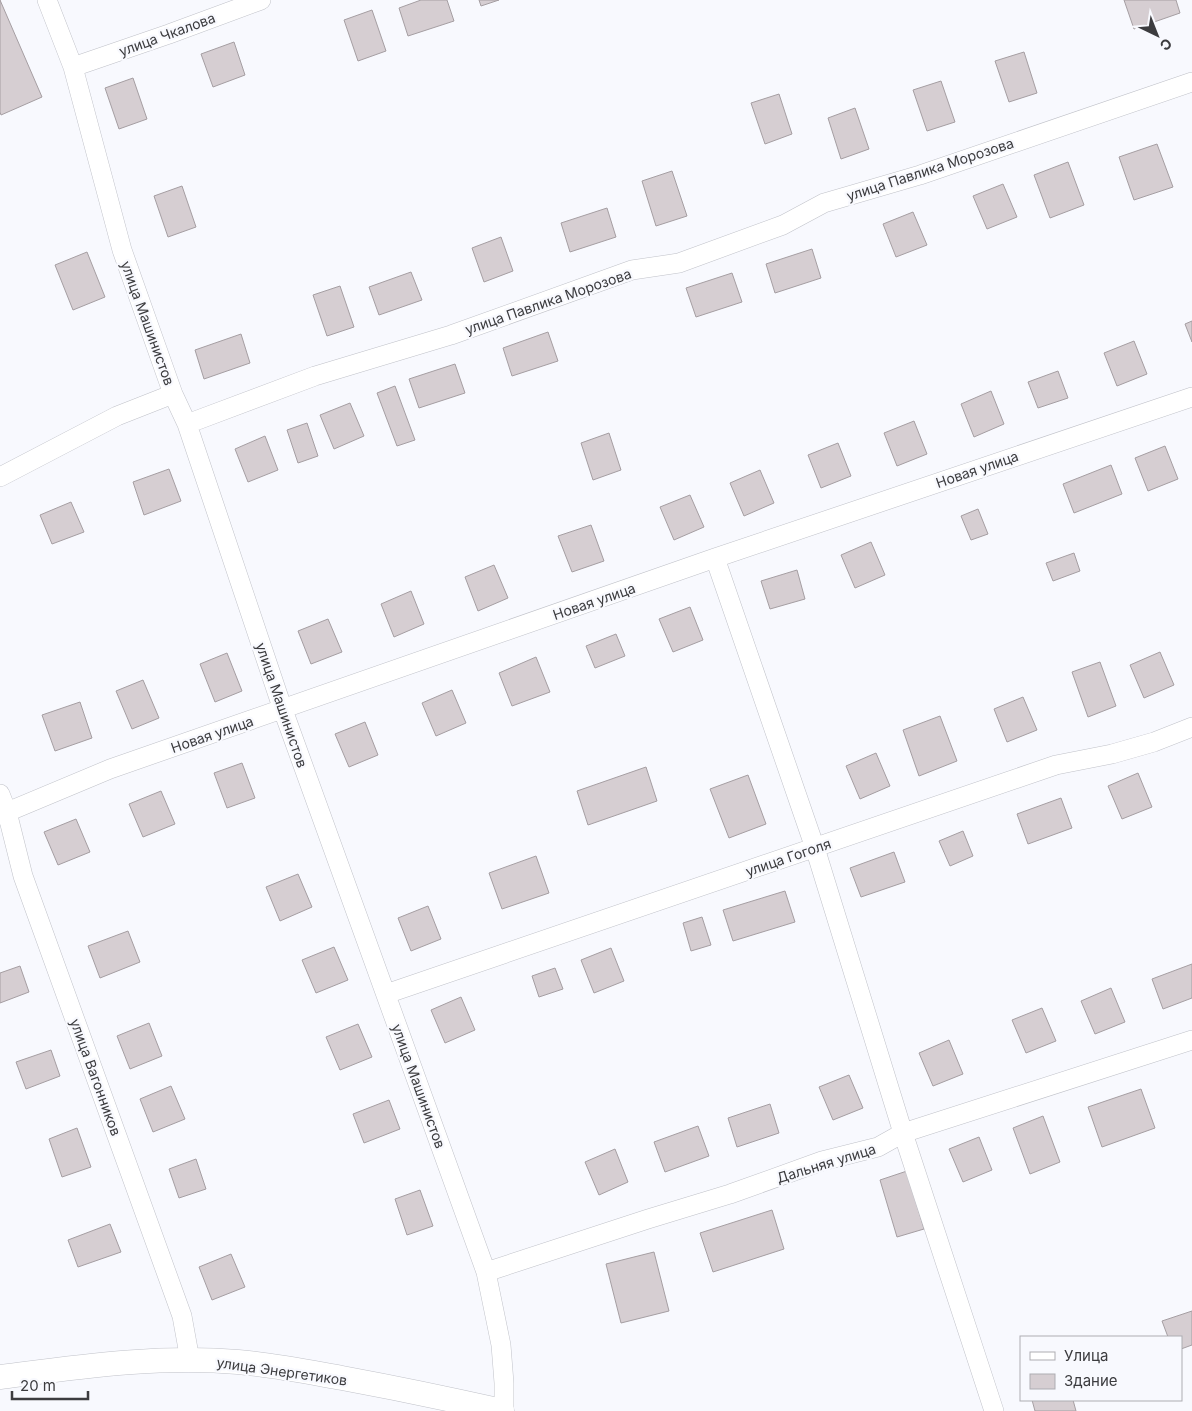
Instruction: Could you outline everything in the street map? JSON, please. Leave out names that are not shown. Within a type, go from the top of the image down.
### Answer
[{"type":"street","name":"улица Машинистов","points":[[47,0],[73,67],[122,250],[173,394],[187,424],[283,710],[486,1272],[501,1345],[504,1383],[503,1411]]},
{"type":"street","name":"улица Чкалова","points":[[73,67],[261,0]]},
{"type":"street","name":"улица Павлика Морозова","points":[[187,424],[315,376],[451,335],[632,270],[679,263],[783,225],[824,203],[920,175],[1192,82]]},
{"type":"street","points":[[0,476],[116,416],[173,394]]},
{"type":"street","name":"Новая улица","points":[[3,813],[110,770],[715,558],[1192,397]]},
{"type":"street","points":[[715,558],[815,848],[903,1133],[994,1411]]},
{"type":"street","name":"улица Гоголя","points":[[386,994],[1056,765],[1112,754],[1154,742],[1192,727]]},
{"type":"street","name":"улица Вагонников","points":[[0,794],[3,813],[23,876],[182,1316],[190,1360]]},
{"type":"street","name":"Дальняя улица","points":[[486,1272],[730,1194],[822,1161],[878,1147],[903,1133],[1192,1040]]},
{"type":"street","name":"улица Энергетиков","points":[[0,1377],[98,1365],[190,1360],[238,1362],[302,1371],[425,1393],[503,1411]]},
{"type":"building","points":[[0,0],[42,97],[1,115],[0,112]]},
{"type":"building","points":[[421,0],[447,0],[454,21],[408,36],[399,8]]},
{"type":"building","points":[[479,0],[499,0],[481,6]]},
{"type":"building","points":[[1124,0],[1176,0],[1180,13],[1134,29]]},
{"type":"building","points":[[372,10],[386,51],[358,61],[344,20]]},
{"type":"building","points":[[234,42],[245,75],[213,87],[201,54]]},
{"type":"building","points":[[1024,52],[1037,93],[1009,102],[995,61]]},
{"type":"building","points":[[133,78],[147,119],[119,129],[105,88]]},
{"type":"building","points":[[941,81],[955,122],[927,131],[913,90]]},
{"type":"building","points":[[779,94],[792,134],[765,144],[751,103]]},
{"type":"building","points":[[855,108],[869,149],[841,159],[828,118]]},
{"type":"building","points":[[1157,144],[1173,187],[1134,200],[1119,157]]},
{"type":"building","points":[[1068,162],[1084,205],[1050,218],[1034,175]]},
{"type":"building","points":[[672,171],[687,216],[656,226],[642,181]]},
{"type":"building","points":[[1003,184],[1017,217],[987,229],[973,196]]},
{"type":"building","points":[[182,186],[196,227],[168,237],[154,196]]},
{"type":"building","points":[[607,208],[616,237],[570,252],[561,223]]},
{"type":"building","points":[[913,212],[927,245],[896,257],[883,224]]},
{"type":"building","points":[[501,237],[513,271],[484,282],[472,248]]},
{"type":"building","points":[[812,249],[821,278],[775,293],[766,264]]},
{"type":"building","points":[[87,252],[105,297],[73,310],[55,265]]},
{"type":"building","points":[[411,272],[422,300],[379,315],[369,287]]},
{"type":"building","points":[[732,273],[742,302],[696,317],[686,288]]},
{"type":"building","points":[[340,286],[354,327],[327,336],[313,295]]},
{"type":"building","points":[[1192,321],[1192,342],[1185,324]]},
{"type":"building","points":[[548,332],[558,361],[512,376],[503,348]]},
{"type":"building","points":[[241,334],[250,363],[204,379],[195,350]]},
{"type":"building","points":[[1134,341],[1147,374],[1117,386],[1104,353]]},
{"type":"building","points":[[455,364],[465,393],[419,408],[409,379]]},
{"type":"building","points":[[1058,371],[1068,398],[1038,408],[1028,382]]},
{"type":"building","points":[[395,386],[415,440],[397,446],[377,393]]},
{"type":"building","points":[[991,391],[1004,424],[974,437],[961,404]]},
{"type":"building","points":[[350,403],[364,436],[334,449],[320,415]]},
{"type":"building","points":[[914,421],[927,454],[897,466],[884,433]]},
{"type":"building","points":[[307,423],[318,456],[298,463],[287,430]]},
{"type":"building","points":[[609,433],[621,470],[593,480],[581,443]]},
{"type":"building","points":[[265,436],[278,470],[248,482],[235,449]]},
{"type":"building","points":[[838,443],[851,476],[821,488],[808,455]]},
{"type":"building","points":[[1165,446],[1178,479],[1148,491],[1135,458]]},
{"type":"building","points":[[1111,465],[1122,494],[1074,513],[1063,484]]},
{"type":"building","points":[[169,469],[181,501],[144,515],[133,482]]},
{"type":"building","points":[[760,470],[774,503],[744,516],[730,483]]},
{"type":"building","points":[[690,495],[704,527],[674,540],[660,507]]},
{"type":"building","points":[[71,502],[84,532],[52,544],[40,515]]},
{"type":"building","points":[[978,509],[988,534],[971,540],[961,516]]},
{"type":"building","points":[[591,525],[604,561],[572,572],[558,536]]},
{"type":"building","points":[[871,542],[885,575],[855,588],[841,555]]},
{"type":"building","points":[[1074,553],[1080,571],[1053,581],[1046,563]]},
{"type":"building","points":[[494,565],[508,598],[478,611],[465,577]]},
{"type":"building","points":[[797,570],[805,599],[770,609],[761,581]]},
{"type":"building","points":[[411,591],[424,624],[394,637],[381,604]]},
{"type":"building","points":[[690,607],[703,640],[673,652],[659,619]]},
{"type":"building","points":[[328,619],[342,652],[311,664],[298,631]]},
{"type":"building","points":[[616,634],[625,656],[595,668],[586,646]]},
{"type":"building","points":[[1160,652],[1174,685],[1144,698],[1130,665]]},
{"type":"building","points":[[227,653],[242,691],[215,702],[200,664]]},
{"type":"building","points":[[536,657],[550,692],[512,706],[499,673]]},
{"type":"building","points":[[1100,662],[1116,706],[1088,717],[1072,672]]},
{"type":"building","points":[[143,680],[159,718],[132,729],[116,691]]},
{"type":"building","points":[[452,690],[466,723],[436,736],[422,703]]},
{"type":"building","points":[[1023,697],[1037,730],[1007,742],[994,709]]},
{"type":"building","points":[[80,702],[92,738],[55,751],[42,715]]},
{"type":"building","points":[[940,716],[957,761],[919,776],[903,730]]},
{"type":"building","points":[[365,722],[378,755],[349,767],[335,734]]},
{"type":"building","points":[[876,753],[890,786],[860,799],[846,766]]},
{"type":"building","points":[[242,763],[255,798],[227,808],[214,773]]},
{"type":"building","points":[[646,767],[657,801],[588,825],[577,791]]},
{"type":"building","points":[[1138,773],[1152,807],[1122,819],[1108,786]]},
{"type":"building","points":[[748,775],[766,824],[729,838],[710,789]]},
{"type":"building","points":[[161,791],[175,824],[143,837],[129,804]]},
{"type":"building","points":[[1061,798],[1072,828],[1028,844],[1017,814]]},
{"type":"building","points":[[76,819],[90,852],[58,865],[44,832]]},
{"type":"building","points":[[963,831],[973,856],[950,866],[939,841]]},
{"type":"building","points":[[894,852],[905,882],[861,897],[850,868]]},
{"type":"building","points":[[536,856],[549,893],[502,909],[489,873]]},
{"type":"building","points":[[298,874],[312,907],[280,921],[266,887]]},
{"type":"building","points":[[785,891],[795,922],[733,941],[723,910]]},
{"type":"building","points":[[428,906],[441,939],[411,951],[398,918]]},
{"type":"building","points":[[702,917],[711,945],[691,951],[683,923]]},
{"type":"building","points":[[128,931],[140,962],[100,978],[88,946]]},
{"type":"building","points":[[334,947],[348,980],[316,993],[302,960]]},
{"type":"building","points":[[611,948],[624,981],[594,993],[581,960]]},
{"type":"building","points":[[1192,964],[1192,998],[1163,1009],[1152,979]]},
{"type":"building","points":[[20,966],[29,992],[0,1003],[0,973]]},
{"type":"building","points":[[555,968],[563,989],[539,997],[532,976]]},
{"type":"building","points":[[1111,988],[1125,1022],[1095,1034],[1081,1001]]},
{"type":"building","points":[[461,997],[475,1030],[445,1043],[431,1010]]},
{"type":"building","points":[[1042,1008],[1056,1041],[1026,1053],[1012,1020]]},
{"type":"building","points":[[149,1023],[162,1056],[130,1069],[117,1036]]},
{"type":"building","points":[[358,1024],[372,1057],[340,1070],[326,1037]]},
{"type":"building","points":[[949,1040],[963,1074],[933,1086],[919,1053]]},
{"type":"building","points":[[51,1050],[60,1076],[26,1089],[16,1062]]},
{"type":"building","points":[[849,1075],[863,1108],[833,1120],[819,1087]]},
{"type":"building","points":[[171,1086],[185,1119],[153,1132],[140,1099]]},
{"type":"building","points":[[1141,1089],[1155,1128],[1102,1147],[1088,1107]]},
{"type":"building","points":[[389,1100],[400,1129],[364,1143],[353,1114]]},
{"type":"building","points":[[770,1104],[779,1133],[737,1147],[728,1118]]},
{"type":"building","points":[[1043,1116],[1060,1162],[1030,1174],[1013,1128]]},
{"type":"building","points":[[698,1126],[709,1156],[665,1172],[654,1142]]},
{"type":"building","points":[[77,1128],[91,1167],[62,1177],[49,1139]]},
{"type":"building","points":[[979,1137],[992,1170],[963,1182],[949,1149]]},
{"type":"building","points":[[615,1149],[628,1182],[599,1195],[585,1162]]},
{"type":"building","points":[[196,1159],[206,1189],[179,1198],[169,1169]]},
{"type":"building","points":[[907,1171],[924,1229],[897,1237],[880,1180]]},
{"type":"building","points":[[420,1190],[433,1226],[407,1235],[395,1199]]},
{"type":"building","points":[[772,1210],[784,1249],[713,1272],[700,1233]]},
{"type":"building","points":[[110,1224],[121,1252],[78,1267],[68,1240]]},
{"type":"building","points":[[654,1252],[669,1311],[621,1323],[606,1264]]},
{"type":"building","points":[[231,1254],[245,1287],[212,1300],[199,1267]]},
{"type":"building","points":[[1192,1311],[1192,1345],[1182,1349],[1182,1336],[1168,1336],[1162,1321]]},
{"type":"building","points":[[1032,1401],[1073,1401],[1076,1411],[1035,1411]]}]
